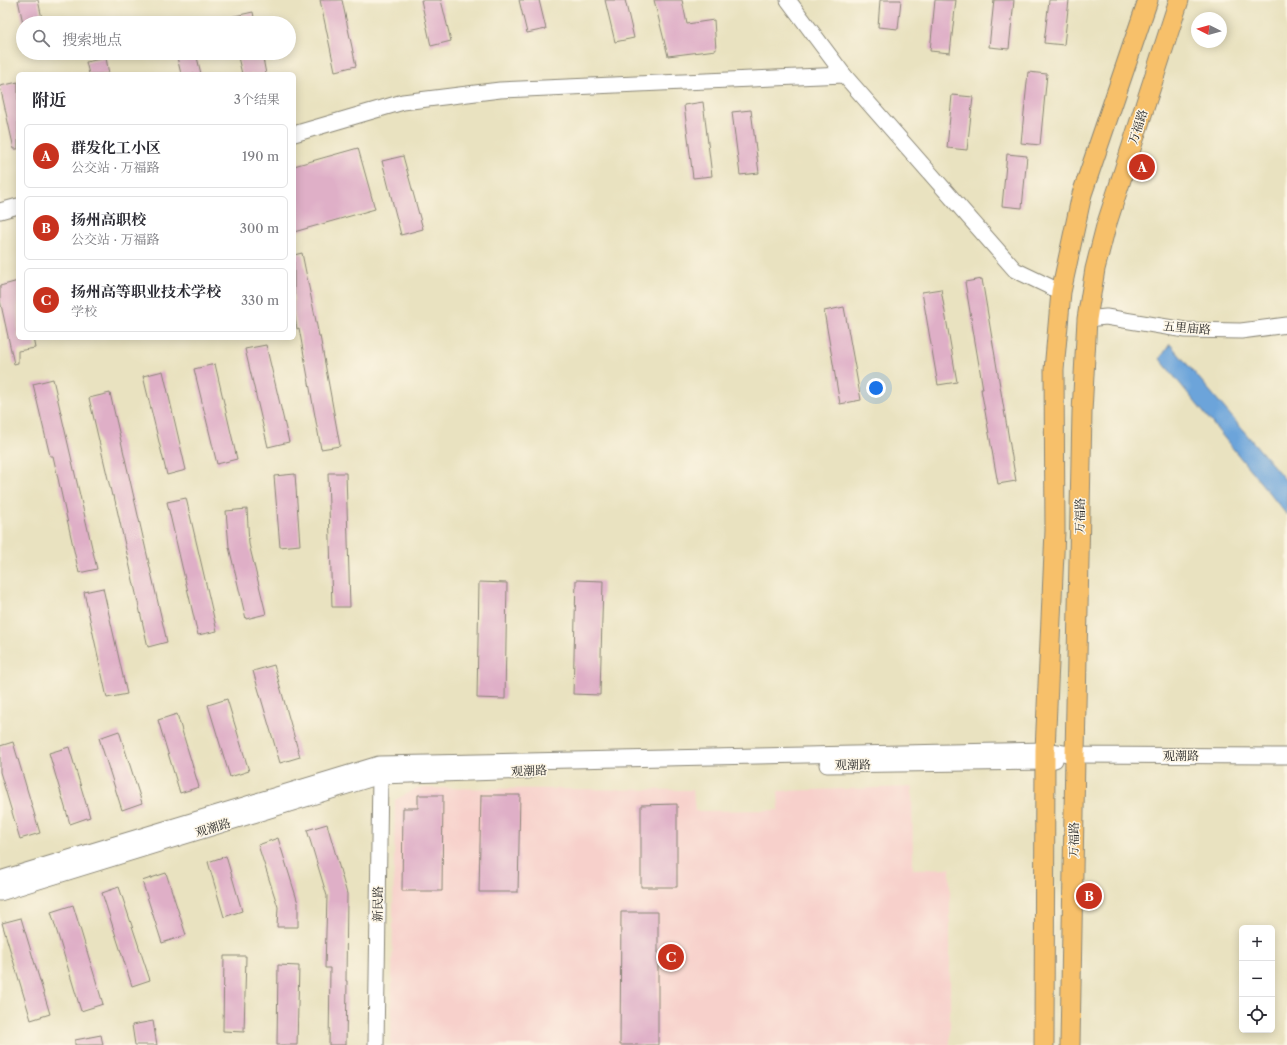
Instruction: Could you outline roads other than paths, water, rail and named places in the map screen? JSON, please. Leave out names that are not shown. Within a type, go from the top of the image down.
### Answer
[{"type":"main road","name":"万福路","points":[[1044,1045],[1045,756],[1055,532],[1054,370],[1061,292],[1082,194],[1148,0]]},
{"type":"main road","name":"万福路","points":[[1070,1045],[1082,412],[1087,319],[1095,269],[1106,226],[1179,0]]},
{"type":"street","points":[[788,0],[844,75],[1015,270],[1061,292]]},
{"type":"street","points":[[296,133],[403,102],[500,90],[844,75]]},
{"type":"street","points":[[0,211],[16,207]]},
{"type":"street","name":"五里庙路","points":[[1087,319],[1106,317],[1185,330],[1241,331],[1287,325]]},
{"type":"street","name":"观潮路","points":[[0,879],[379,770],[1075,755],[1287,756]]},
{"type":"street","name":"观潮路","points":[[0,894],[379,770]]},
{"type":"street","name":"新民路","points":[[376,1045],[379,770]]},
{"type":"water","points":[[1170,344],[1287,482],[1287,515],[1160,359]]},
{"type":"place","name":"群发化工小区","points":[[1142,167]]},
{"type":"place","name":"扬州高职校","points":[[1089,896]]},
{"type":"place","name":"扬州高等职业技术学校","points":[[671,957]]}]
